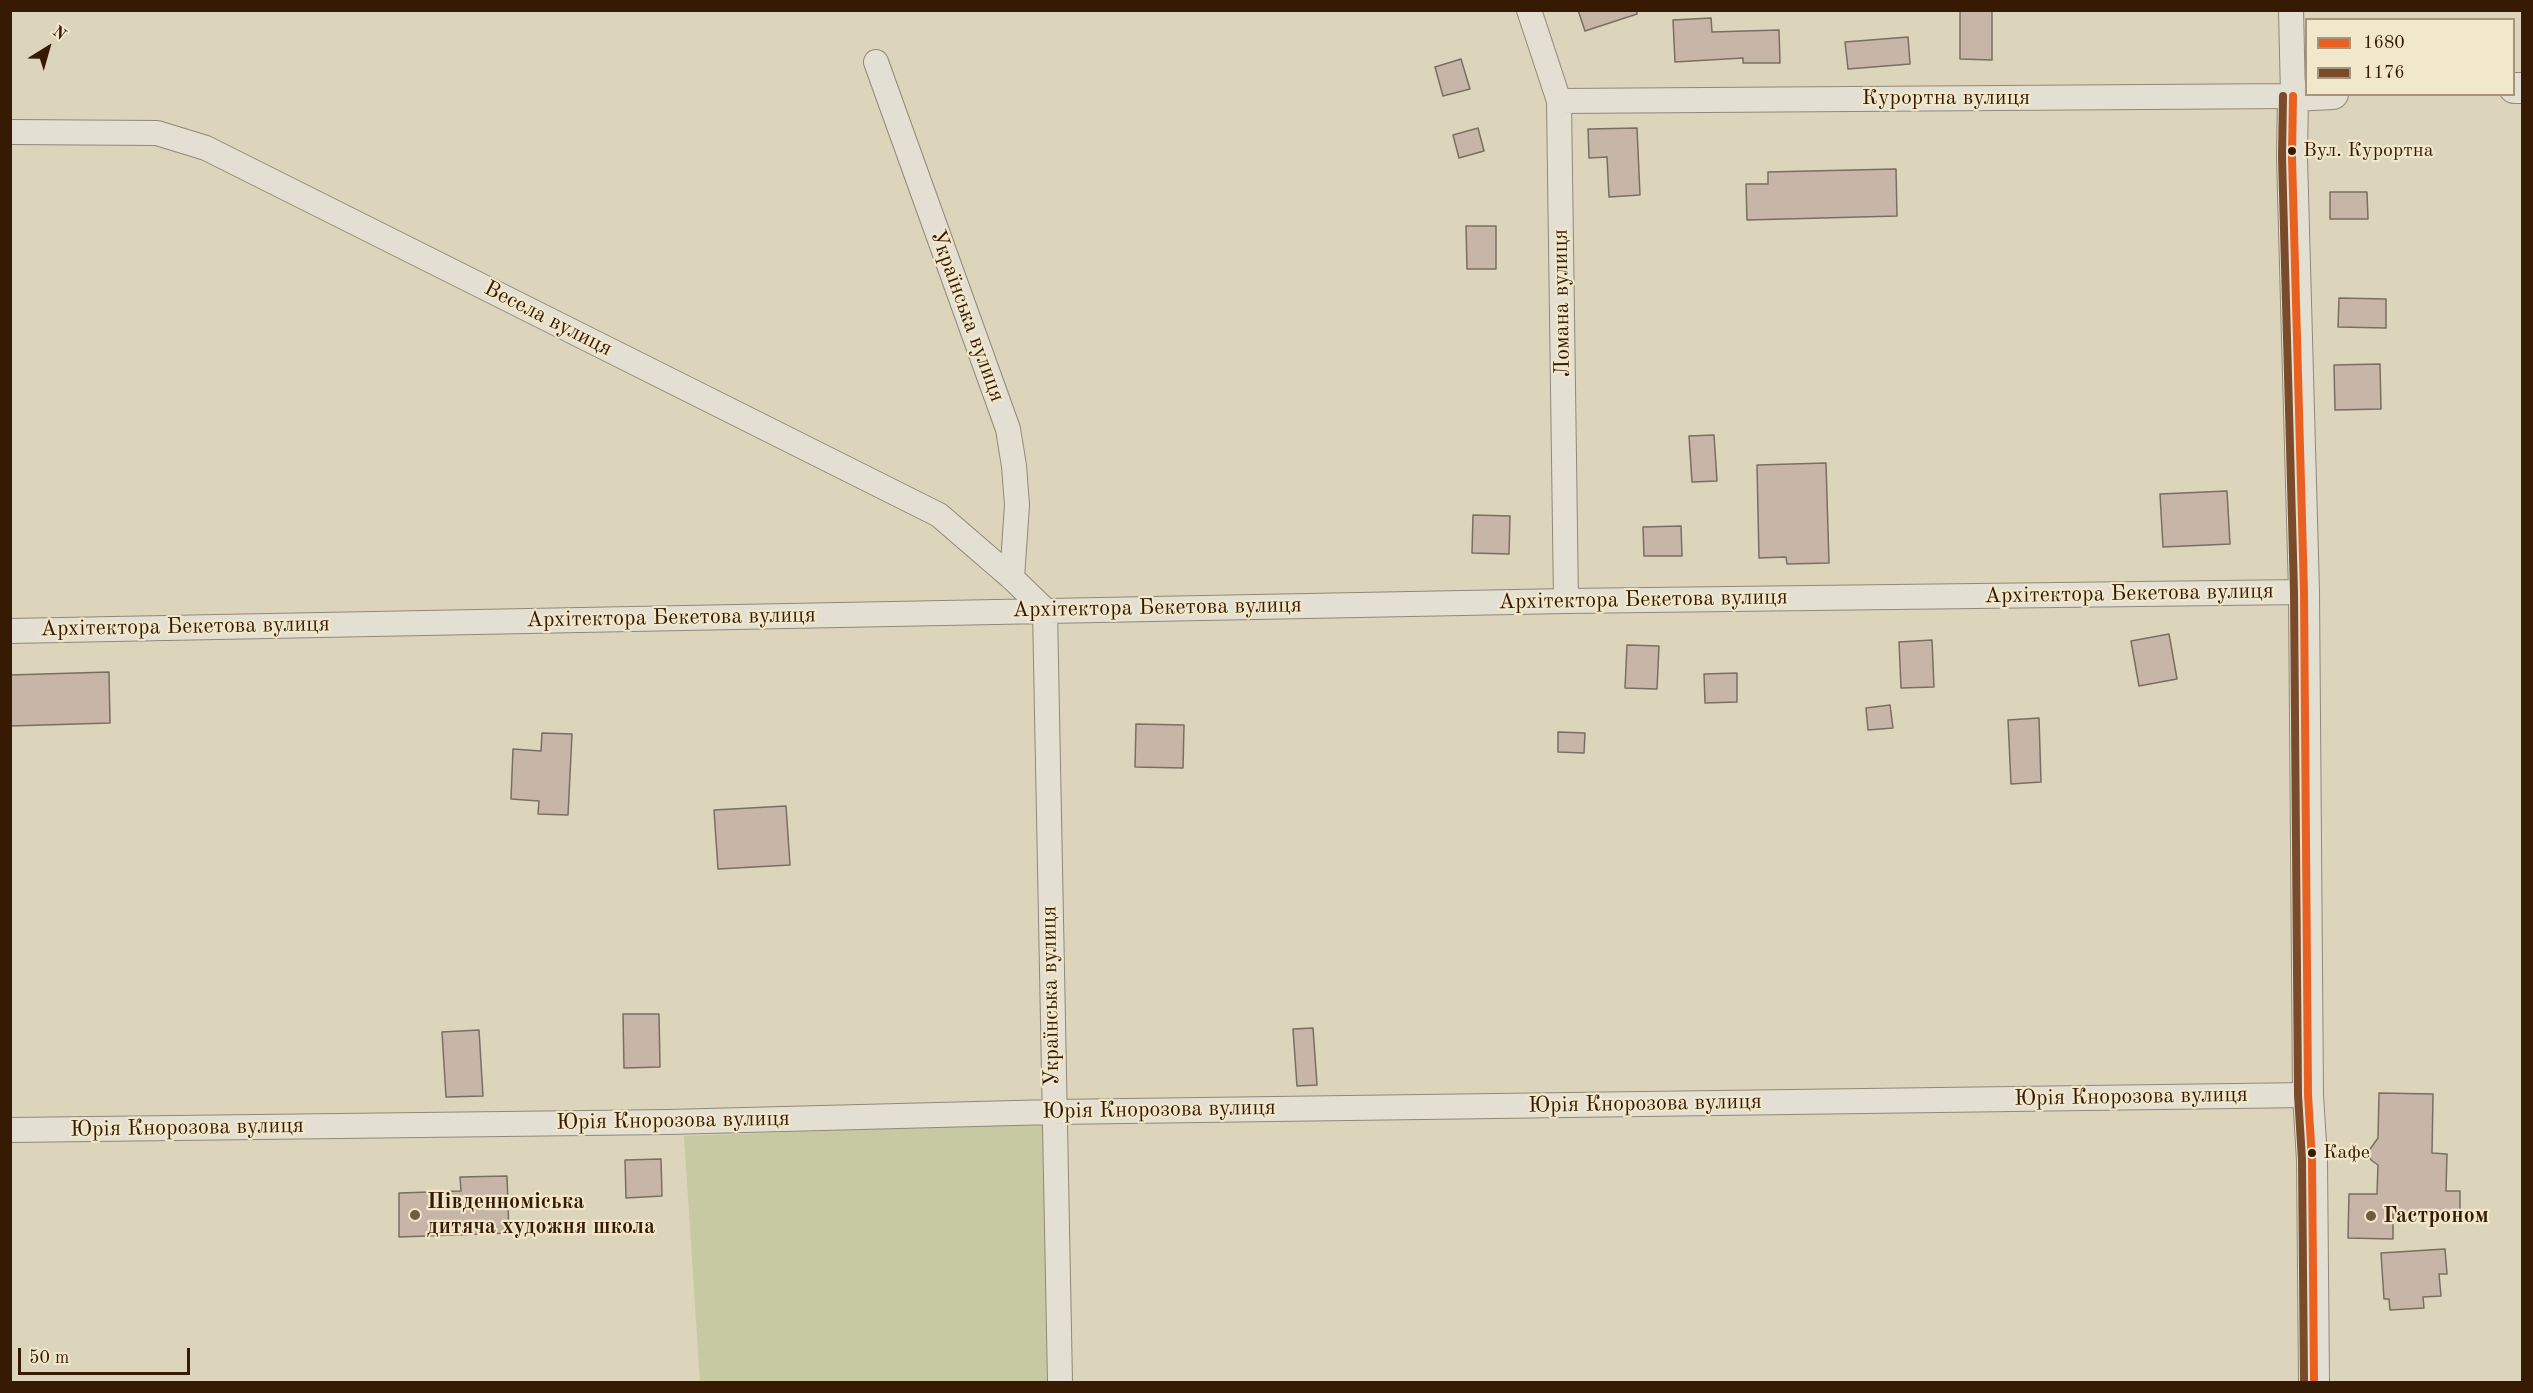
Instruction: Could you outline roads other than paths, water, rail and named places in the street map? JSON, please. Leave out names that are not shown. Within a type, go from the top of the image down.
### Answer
[{"type":"street","name":"Ломана вулиця","points":[[1529,10],[1559,101],[1566,601]]},
{"type":"street","points":[[2291,10],[2292,157],[2304,592],[2308,1095],[2312,1160],[2314,1383]]},
{"type":"street","name":"Українська вулиця","points":[[876,62],[1008,429],[1017,505],[1012,578]]},
{"type":"street","name":"Курортна вулиця","points":[[1559,101],[2305,95]]},
{"type":"street","name":"Весела вулиця","points":[[10,132],[157,133],[206,148],[939,515],[1012,578],[1045,610]]},
{"type":"street","name":"Архітектора Бекетова вулиця","points":[[10,631],[1566,601],[2304,592]]},
{"type":"street","name":"Українська вулиця","points":[[1045,610],[1060,1383]]},
{"type":"street","name":"Юрія Кнорозова вулиця","points":[[10,1130],[668,1122],[1053,1112],[2308,1095]]},
{"type":"place","name":"Вул. Курортна","points":[[2292,151]]},
{"type":"place","name":"Кафе","points":[[2312,1153]]},
{"type":"place","name":"Південноміська дитяча художня школа","points":[[415,1215]]},
{"type":"place","name":"Гастроном","points":[[2371,1216]]}]
